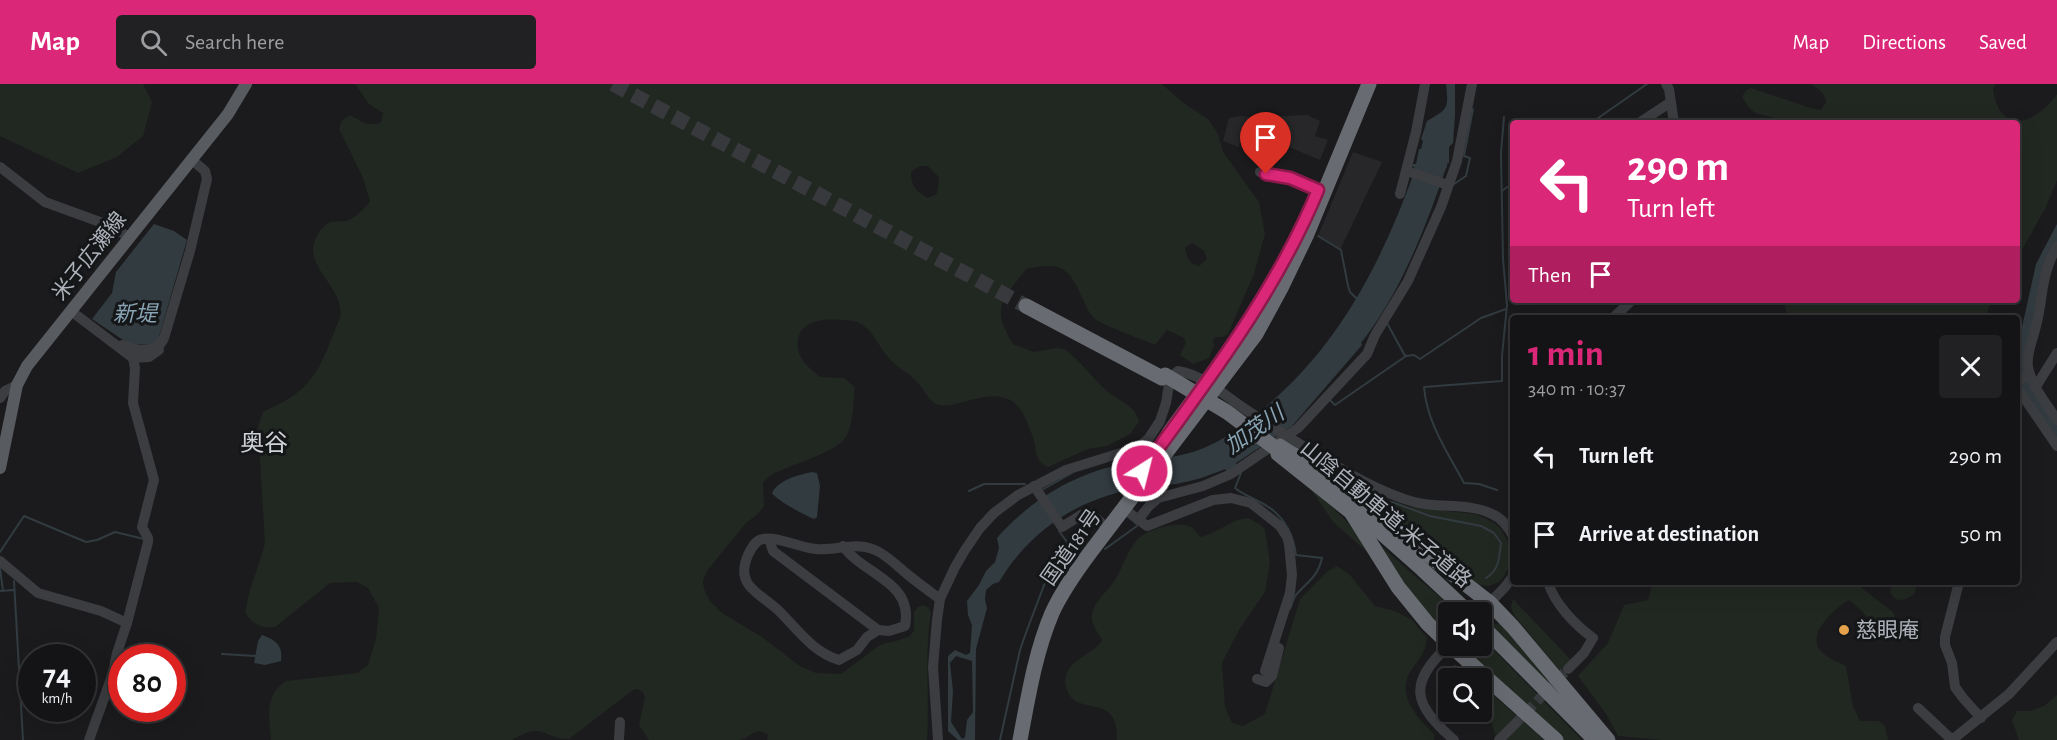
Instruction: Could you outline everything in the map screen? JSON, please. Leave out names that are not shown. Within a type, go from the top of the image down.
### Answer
[{"type":"highway","name":"国道181号","points":[[1012,740],[1031,648],[1049,601],[1070,566],[1123,506],[1210,385],[1256,333],[1286,279],[1361,84]]},
{"type":"highway","name":"国道181号","points":[[1321,191],[1369,84]]},
{"type":"highway","name":"山陰自動車道;米子道路","points":[[1028,303],[1227,412],[1351,506],[1458,602]]},
{"type":"highway","name":"山陰自動車道;米子道路","points":[[1164,376],[1278,449],[1420,571],[1452,602]]},
{"type":"highway","points":[[1278,449],[1354,496],[1479,602]]},
{"type":"highway","points":[[1348,509],[1398,587],[1438,634]]},
{"type":"highway","name":"国道181号","points":[[1020,740],[1035,665],[1052,613],[1105,526]]},
{"type":"highway","points":[[1492,612],[1513,627],[1608,740]]},
{"type":"highway","points":[[1492,638],[1595,740]]},
{"type":"highway","points":[[1492,639],[1588,740]]},
{"type":"highway","points":[[1462,656],[1556,740]]},
{"type":"main road","name":"米子広瀬線","points":[[0,468],[17,385],[27,366],[228,114],[246,84]]},
{"type":"street","points":[[1400,194],[1410,172],[1425,84]]},
{"type":"street","points":[[1138,520],[1158,498],[1215,482],[1263,454],[1298,428],[1360,363],[1408,281],[1426,242],[1457,161],[1472,84]]},
{"type":"street","points":[[1666,84],[1674,120]]},
{"type":"street","points":[[1644,120],[1671,102]]},
{"type":"street","points":[[132,358],[149,357],[159,351],[190,251],[207,179],[205,171],[191,159]]},
{"type":"street","points":[[0,167],[45,202],[111,226],[129,237]]},
{"type":"street","points":[[1260,172],[1290,178],[1321,191]]},
{"type":"street","points":[[1410,172],[1446,185]]},
{"type":"street","points":[[2057,246],[2047,266],[2042,285],[2037,324],[2025,377],[2057,420]]},
{"type":"street","points":[[1616,315],[1629,303]]},
{"type":"street","points":[[71,310],[132,358],[135,368],[133,403],[154,480],[142,527],[148,542],[113,673],[89,740]]},
{"type":"street","points":[[116,344],[140,350],[160,346]]},
{"type":"street","points":[[2035,388],[2057,353]]},
{"type":"street","points":[[938,740],[933,667],[940,599],[955,567],[980,528],[1001,507],[1081,464],[1137,448],[1149,438],[1160,421],[1170,378],[1178,371],[1188,372],[1210,385],[1298,443],[1354,476],[1416,503],[1475,508],[1494,514],[1510,532]]},
{"type":"street","points":[[0,398],[5,391],[17,385]]},
{"type":"street","points":[[2020,392],[2057,446]]},
{"type":"street","points":[[1035,488],[1062,527],[1081,515],[1090,513],[1105,526]]},
{"type":"street","points":[[1123,506],[1138,520],[1151,526],[1163,519],[1213,500],[1231,498],[1251,503],[1280,526],[1287,537],[1292,575],[1290,593],[1261,675]]},
{"type":"street","points":[[878,630],[867,637],[857,650],[839,660],[828,657],[804,638],[779,611],[749,586],[744,578],[746,562],[754,545],[762,539],[770,539],[804,548],[824,550],[843,546],[873,549],[887,557],[940,599]]},
{"type":"street","points":[[770,539],[773,550],[878,630],[889,631],[905,626],[904,601],[895,589],[881,576],[849,555],[843,546]]},
{"type":"street","points":[[0,561],[38,593],[101,611],[127,623]]},
{"type":"street","points":[[1491,602],[1510,580]]},
{"type":"street","points":[[1549,585],[1561,607],[1593,638],[1584,653],[1568,669]]},
{"type":"street","points":[[1958,585],[1945,645],[1952,663],[1953,681],[1957,692],[1981,718]]},
{"type":"street","points":[[1918,708],[1952,740],[2009,694],[2057,642]]},
{"type":"street","points":[[1439,656],[1422,677],[1420,696],[1430,718],[1454,740]]},
{"type":"street","points":[[619,740],[620,722]]},
{"type":"street","points":[[1499,740],[1516,723]]},
{"type":"shaded area","points":[[0,84],[143,84],[152,102],[143,136],[117,157],[78,173],[0,136]]},
{"type":"shaded area","points":[[355,84],[1162,84],[1182,102],[1208,119],[1218,134],[1223,152],[1259,202],[1265,234],[1254,274],[1228,334],[1215,337],[1209,358],[1193,364],[1180,355],[1186,343],[1184,338],[1167,330],[1155,345],[1106,325],[1090,314],[1076,285],[1066,272],[1054,266],[1026,269],[1002,304],[1002,321],[1013,344],[1034,352],[1064,349],[1109,393],[1132,408],[1139,422],[1130,434],[1107,446],[1088,449],[1048,467],[1038,458],[1026,419],[1020,408],[1012,401],[991,396],[952,405],[936,404],[914,379],[890,360],[867,328],[855,321],[835,319],[819,321],[805,327],[801,332],[798,349],[803,361],[820,377],[844,378],[855,387],[849,431],[841,443],[822,454],[768,477],[763,483],[764,506],[746,523],[707,571],[703,581],[704,589],[710,601],[722,613],[762,637],[800,666],[816,673],[841,674],[877,647],[910,636],[914,630],[914,612],[923,605],[928,607],[931,613],[928,645],[927,740],[767,740],[768,735],[760,731],[739,740],[649,740],[639,725],[645,697],[638,689],[633,690],[569,739],[560,739],[538,731],[523,734],[512,740],[271,740],[269,723],[271,700],[279,687],[286,681],[357,673],[368,665],[376,639],[379,608],[368,588],[357,582],[330,583],[275,627],[257,625],[245,612],[265,543],[258,427],[263,412],[286,400],[307,384],[324,358],[340,318],[337,298],[314,258],[313,245],[318,234],[327,224],[332,221],[349,220],[370,201],[363,178],[339,129],[342,120],[350,115],[369,124],[381,122],[383,113],[369,104]],"holes":[[[920,166],[928,166],[939,177],[937,194],[928,198],[913,185],[911,172]],[[1192,243],[1204,251],[1207,259],[1199,266],[1191,262],[1187,255],[1185,248]]]},
{"type":"shaded area","points":[[1810,84],[1996,84],[1993,89],[1997,104],[2003,114],[2011,120],[1782,120],[1755,113],[1742,97],[1746,90],[1751,88],[1821,110],[1826,102],[1818,89]]},
{"type":"shaded area","points":[[2057,94],[2057,180],[2046,207],[2020,253],[2020,121],[2039,113]]},
{"type":"shaded area","points":[[1307,115],[1320,121],[1315,136],[1328,140],[1320,160],[1251,131],[1241,134],[1239,147],[1223,141],[1229,118]]},
{"type":"shaded area","points":[[1353,152],[1382,162],[1340,250],[1318,236]]},
{"type":"shaded area","points":[[1784,303],[1990,303],[1987,315],[1785,315]]},
{"type":"shaded area","points":[[1285,440],[1388,500],[1411,507],[1475,514],[1493,522],[1501,529],[1509,544],[1509,567],[1503,578],[1489,586],[1479,585]]},
{"type":"shaded area","points":[[1311,489],[1346,521],[1374,558],[1333,522]]},
{"type":"shaded area","points":[[1248,518],[1265,530],[1270,562],[1265,592],[1239,630],[1222,663],[1225,707],[1232,723],[1243,726],[1265,714],[1300,599],[1328,571],[1337,566],[1350,575],[1375,606],[1395,611],[1412,620],[1427,637],[1423,653],[1409,674],[1406,691],[1411,707],[1434,734],[1434,740],[1117,740],[1116,725],[1111,715],[1105,710],[1079,703],[1072,698],[1065,680],[1067,672],[1102,640],[1092,622],[1092,613],[1100,598],[1115,580],[1135,542],[1145,534],[1161,527],[1185,525],[1195,530],[1200,537]]},
{"type":"shaded area","points":[[1373,537],[1445,602],[1438,602],[1438,624],[1418,604]]},
{"type":"shaded area","points":[[1652,585],[1858,585],[1893,612],[1897,622],[1886,630],[1849,600],[1824,622],[1819,630],[1817,645],[1826,656],[1846,666],[1853,707],[1860,721],[1879,721],[1885,726],[1888,740],[1662,740],[1618,736],[1606,714],[1578,676],[1608,643],[1624,605],[1648,600]]},
{"type":"shaded area","points":[[1891,585],[1917,585],[1914,595],[1900,600],[1892,596]]},
{"type":"shaded area","points":[[1513,599],[1571,660],[1561,672],[1514,615],[1511,607]]},
{"type":"shaded area","points":[[1502,623],[1592,726],[1492,629],[1492,624]]},
{"type":"shaded area","points":[[1492,648],[1582,740],[1563,740],[1492,677],[1492,668],[1482,668],[1470,657],[1492,656]]},
{"type":"shaded area","points":[[1492,694],[1517,716],[1496,737],[1491,722]]},
{"type":"shaded area","points":[[2057,695],[2057,740],[2019,740],[2012,720],[2017,711],[2030,711],[2044,706]]},
{"type":"shaded area","points":[[1523,721],[1544,740],[1506,740]]},
{"type":"water","name":"加茂川","points":[[1446,84],[1455,84],[1453,143],[1449,147],[1449,163],[1411,259],[1388,303],[1361,343],[1362,345],[1292,426],[1236,463],[1238,469],[1228,474],[1225,469],[1188,481],[1103,497],[1062,517],[1027,545],[999,582],[986,590],[987,608],[976,649],[975,740],[958,740],[948,731],[948,656],[955,650],[966,655],[970,653],[972,625],[968,615],[967,601],[986,571],[995,562],[999,548],[997,538],[1011,523],[1042,498],[1076,479],[1113,466],[1188,453],[1215,443],[1248,421],[1291,384],[1336,330],[1372,271],[1414,173],[1415,168],[1412,166],[1416,164],[1419,149],[1421,149],[1423,141],[1421,139],[1427,121],[1443,111],[1447,104]],"holes":[[[956,656],[972,661],[973,712],[967,720],[965,737],[962,739],[951,722],[953,691],[950,663]]]},
{"type":"water","name":"新堤","points":[[154,224],[174,231],[187,240],[158,340],[154,345],[129,344],[92,319],[112,293],[116,272]]},
{"type":"water","points":[[2057,224],[2057,242],[2025,358],[2057,425],[2057,443],[2020,385],[2020,336],[2036,264]]},
{"type":"water","points":[[812,472],[817,473],[820,486],[817,517],[814,519],[785,504],[772,493],[784,481]]},
{"type":"water","points":[[262,635],[271,639],[280,648],[281,661],[265,665],[254,663],[258,641]]},
{"type":"waterway","points":[[1595,120],[1647,84]]},
{"type":"waterway","points":[[1454,184],[1466,176],[1470,158],[1464,156],[1473,109]]},
{"type":"waterway","points":[[1497,490],[1479,484],[1464,483],[1433,425],[1424,387],[1502,381],[1507,305],[1503,259],[1501,153],[1504,117]]},
{"type":"waterway","points":[[1502,191],[1510,185]]},
{"type":"waterway","points":[[1318,236],[1341,250],[1350,292],[1358,300]]},
{"type":"waterway","points":[[1387,323],[1404,354],[1414,355],[1420,359],[1481,318],[1506,309]]},
{"type":"waterway","points":[[1330,400],[1335,405],[1406,356]]},
{"type":"waterway","points":[[1115,460],[1136,456],[1145,448]]},
{"type":"waterway","points":[[1040,491],[1072,473]]},
{"type":"waterway","points":[[1241,473],[1235,488],[1268,506],[1280,517],[1292,538],[1296,555],[1322,558],[1315,575],[1296,595],[1290,609]]},
{"type":"waterway","points":[[969,491],[984,484],[1025,484]]},
{"type":"waterway","points":[[1392,502],[1430,516],[1481,526],[1494,533],[1501,543],[1499,558],[1494,571],[1486,578]]},
{"type":"waterway","points":[[0,552],[24,516],[86,542],[115,532],[144,539]]},
{"type":"waterway","points":[[1105,549],[1137,526]]},
{"type":"waterway","points":[[1000,740],[1020,650],[1027,630],[1046,580],[1068,552],[1067,542],[1059,531]]},
{"type":"waterway","points":[[0,568],[3,591]]},
{"type":"waterway","points":[[14,581],[23,740]]},
{"type":"waterway","points":[[0,591],[14,590]]},
{"type":"waterway","points":[[222,654],[256,656]]},
{"type":"tunnel","points":[[613,84],[1026,306]]},
{"type":"tunnel","points":[[1516,723],[1568,669]]},
{"type":"place","name":"慈眼庵","points":[[1844,630]]},
{"type":"district","name":"奥谷","points":[[264,443]]},
{"type":"route","points":[[1142,471],[1237,340],[1271,287],[1318,190],[1290,178],[1266,174]]}]
